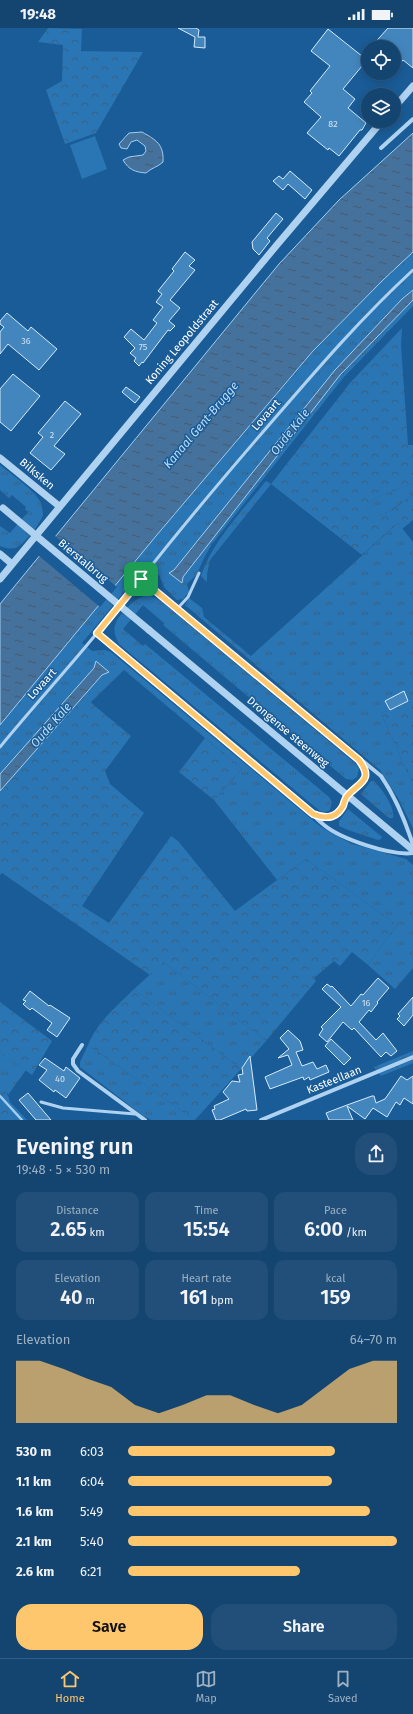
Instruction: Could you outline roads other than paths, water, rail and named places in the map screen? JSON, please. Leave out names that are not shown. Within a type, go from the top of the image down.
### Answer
[{"type":"street","points":[[401,100],[413,86]]},
{"type":"street","points":[[381,148],[413,119]]},
{"type":"street","name":"Koning Leopoldstraat","points":[[0,579],[309,206],[376,128]]},
{"type":"street","name":"Bilksken","points":[[0,458],[59,506]]},
{"type":"street","name":"Bierstalbrug","points":[[2,507],[149,630]]},
{"type":"street","points":[[0,554],[12,564]]},
{"type":"street","points":[[313,814],[327,818],[334,816],[339,812],[347,796],[365,779],[364,766],[359,760],[141,579],[97,633],[313,814],[324,825],[346,838],[369,846],[403,854],[413,852]]},
{"type":"street","name":"Drongense steenweg","points":[[149,630],[413,852]]},
{"type":"street","points":[[359,760],[369,765],[381,776],[392,792],[404,815],[413,845]]},
{"type":"street","points":[[82,1045],[73,1059],[73,1064],[78,1070],[144,1120]]},
{"type":"street","name":"Kasteellaan","points":[[261,1120],[413,1057]]},
{"type":"lane","name":"Lovaart","points":[[141,579],[194,513],[324,360],[392,289],[413,270]]},
{"type":"lane","points":[[177,609],[191,591],[200,572]]},
{"type":"lane","name":"Lovaart","points":[[0,747],[97,633]]},
{"type":"lane","points":[[41,1102],[63,1108],[135,1114]]},
{"type":"water","points":[[142,132],[158,143],[163,156],[163,162],[146,173],[133,170],[123,160],[129,157],[143,155],[146,151],[145,146],[137,140],[131,142],[127,149],[121,148],[119,144],[129,133]]},
{"type":"water","name":"Kanaal Gent-Brugge","points":[[413,133],[413,252],[383,280],[313,351],[156,536],[0,725],[0,604],[279,264],[339,200]]},
{"type":"water","name":"Oude Kale","points":[[413,290],[413,300],[340,375],[183,577],[182,583],[169,573],[174,570],[335,370],[402,299]]},
{"type":"water","name":"Oude Kale","points":[[96,661],[109,672],[102,675],[0,791],[0,774],[94,668]]},
{"type":"waterway","points":[[0,1096],[22,1120]]}]
